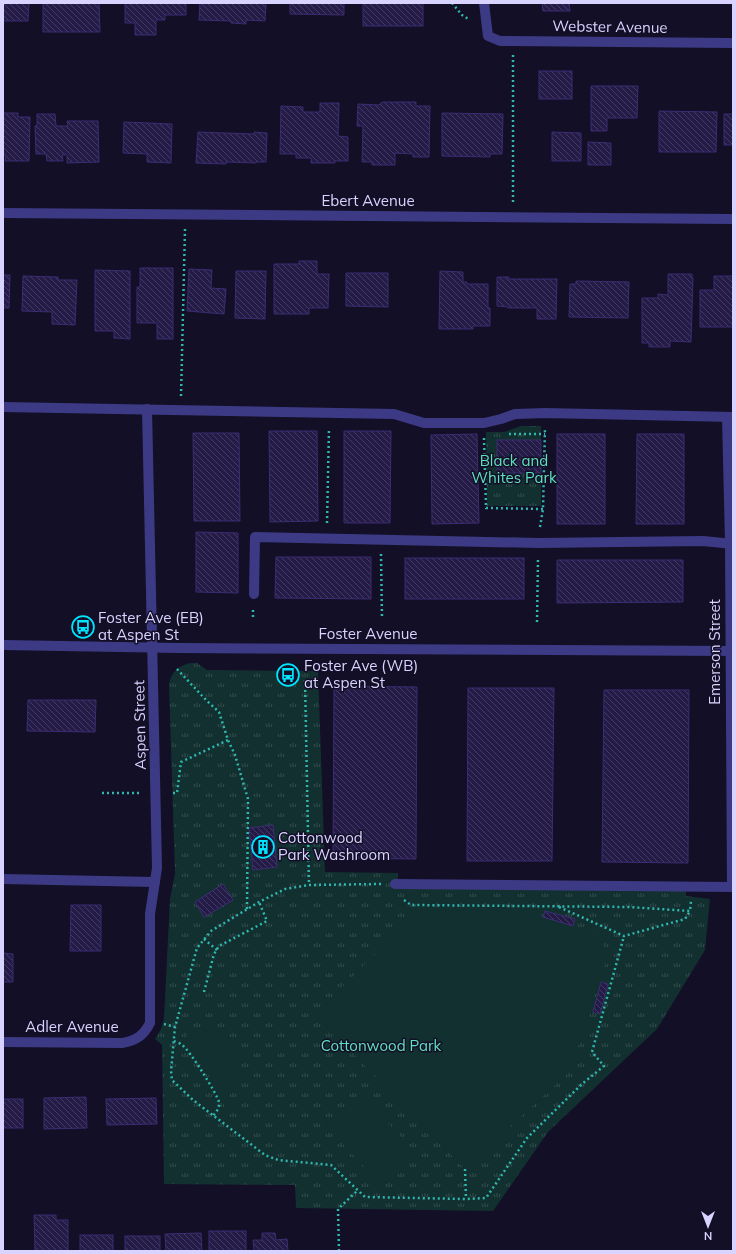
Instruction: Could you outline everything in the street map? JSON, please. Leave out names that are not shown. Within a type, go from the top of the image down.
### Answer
[{"type":"street","points":[[484,3],[486,22]]},
{"type":"street","name":"Webster Avenue","points":[[486,22],[488,36],[500,41],[733,43]]},
{"type":"street","name":"Ebert Avenue","points":[[3,212],[733,219]]},
{"type":"street","points":[[3,407],[394,414],[424,423],[484,423],[515,414],[545,413],[730,417]]},
{"type":"street","name":"Aspen Street","points":[[140,1037],[150,1022],[150,914],[158,868],[147,409]]},
{"type":"street","name":"Emerson Street","points":[[730,417],[732,543],[732,886]]},
{"type":"street","points":[[254,594],[255,537],[538,543],[703,541],[732,543]]},
{"type":"street","name":"Foster Avenue","points":[[3,645],[732,651]]},
{"type":"street","points":[[3,879],[155,882]]},
{"type":"street","points":[[395,884],[693,887],[732,886]]},
{"type":"street","name":"Adler Avenue","points":[[3,1042],[122,1044],[140,1037]]},
{"type":"path","points":[[452,3],[462,15],[471,21],[486,22]]},
{"type":"path","points":[[514,41],[514,217]]},
{"type":"path","points":[[181,402],[185,232]]},
{"type":"path","points":[[326,538],[330,412]]},
{"type":"path","points":[[537,622],[538,543],[543,509],[545,413]]},
{"type":"path","points":[[484,423],[486,508],[543,509]]},
{"type":"path","points":[[507,434],[544,434]]},
{"type":"path","points":[[380,540],[382,619]]},
{"type":"path","points":[[177,669],[219,712],[248,799],[247,910]]},
{"type":"path","points":[[288,675],[288,682]]},
{"type":"path","points":[[305,680],[309,885]]},
{"type":"path","points":[[173,793],[177,793],[181,762],[228,740]]},
{"type":"path","points":[[102,793],[143,793]]},
{"type":"path","points":[[624,936],[592,1052],[604,1066],[582,1084],[526,1138],[486,1198],[365,1197],[331,1165],[278,1160],[264,1155],[193,1100],[172,1080],[171,1071],[175,1027],[197,948],[211,931],[259,902],[285,889],[309,885],[395,884],[395,894],[411,905],[630,907],[690,911]]},
{"type":"path","points":[[557,906],[624,936],[685,919],[690,911],[693,887]]},
{"type":"path","points":[[204,992],[214,954],[219,946],[267,921],[259,902]]},
{"type":"path","points":[[204,939],[217,950]]},
{"type":"path","points":[[174,1041],[182,1045],[188,1051],[214,1092],[219,1103],[218,1110],[213,1116]]},
{"type":"path","points":[[466,1170],[466,1199]]},
{"type":"path","points":[[339,1251],[338,1209],[358,1190]]},
{"type":"green space","name":"Black and Whites Park","points":[[521,426],[541,426],[541,506],[487,506],[486,432],[504,432]]},
{"type":"green space","name":"Cottonwood Park","points":[[190,663],[197,663],[207,670],[318,671],[325,872],[398,873],[398,883],[686,887],[686,896],[710,899],[705,950],[657,1029],[548,1132],[493,1211],[296,1208],[295,1185],[164,1184],[162,1045],[155,1039],[161,1029],[164,1018],[170,899],[175,874],[169,684],[176,670]]},
{"type":"green space","points":[[420,910],[518,911],[598,935],[608,955],[570,1071],[465,1169],[315,1014]]},
{"type":"green space","points":[[209,1031],[242,1059],[226,1105],[186,1035]]},
{"type":"green space","points":[[362,1095],[414,1151],[379,1183],[327,1127]]},
{"type":"building","points":[[3,3],[29,3],[28,21],[3,21]]},
{"type":"building","points":[[43,3],[99,3],[100,32],[43,32]]},
{"type":"building","points":[[125,3],[186,3],[186,15],[165,15],[165,20],[156,20],[156,35],[135,35],[135,23],[125,23]]},
{"type":"building","points":[[200,3],[266,3],[265,21],[246,20],[246,24],[231,23],[231,21],[199,20]]},
{"type":"building","points":[[290,3],[344,3],[344,15],[290,14]]},
{"type":"building","points":[[363,3],[423,3],[423,26],[363,26]]},
{"type":"building","points":[[542,3],[569,3],[570,11],[543,11]]},
{"type":"building","points":[[539,71],[572,71],[572,99],[539,99]]},
{"type":"building","points":[[591,86],[638,86],[637,118],[607,118],[607,131],[591,131]]},
{"type":"building","points":[[382,102],[416,102],[416,106],[430,106],[429,157],[413,157],[413,154],[395,153],[395,165],[372,165],[372,162],[362,162],[363,126],[357,126],[358,104],[379,105]]},
{"type":"building","points":[[320,103],[339,103],[338,136],[348,137],[348,161],[335,161],[335,163],[311,163],[311,158],[296,158],[296,154],[280,154],[281,106],[303,107],[303,112],[320,112]]},
{"type":"building","points":[[659,111],[717,112],[716,152],[659,152]]},
{"type":"building","points":[[3,113],[18,113],[18,117],[30,117],[29,161],[5,161],[6,155],[3,155]]},
{"type":"building","points":[[442,113],[503,114],[502,154],[490,154],[490,157],[442,156]]},
{"type":"building","points":[[37,114],[55,114],[56,126],[68,126],[67,121],[98,121],[99,162],[67,163],[67,155],[62,155],[63,161],[47,161],[46,154],[36,154],[35,126],[37,125]]},
{"type":"building","points":[[724,114],[733,114],[733,145],[724,145]]},
{"type":"building","points":[[124,122],[172,124],[171,163],[147,162],[147,154],[123,153]]},
{"type":"building","points":[[198,132],[267,133],[266,162],[226,162],[226,164],[196,163]]},
{"type":"building","points":[[552,132],[581,133],[581,161],[552,161]]},
{"type":"building","points":[[588,142],[611,143],[611,165],[588,165]]},
{"type":"building","points":[[299,261],[317,261],[317,274],[329,274],[328,308],[309,308],[309,314],[274,314],[274,264],[299,264]]},
{"type":"building","points":[[140,268],[173,268],[173,339],[157,339],[157,323],[137,323],[137,287],[140,287]]},
{"type":"building","points":[[189,269],[212,270],[211,288],[226,289],[224,314],[187,311]]},
{"type":"building","points":[[95,270],[130,271],[130,339],[114,338],[114,331],[95,331]]},
{"type":"building","points":[[236,271],[266,271],[265,319],[235,318]]},
{"type":"building","points":[[440,271],[463,272],[463,282],[467,282],[467,284],[488,284],[490,326],[473,326],[473,329],[439,329]]},
{"type":"building","points":[[346,273],[388,273],[388,307],[346,306]]},
{"type":"building","points":[[668,274],[692,274],[691,342],[670,341],[670,347],[649,347],[649,343],[642,343],[642,298],[658,298],[658,294],[668,295]]},
{"type":"building","points":[[3,275],[10,275],[9,308],[3,308]]},
{"type":"building","points":[[23,276],[58,277],[58,280],[77,280],[75,325],[52,324],[52,312],[22,311]]},
{"type":"building","points":[[714,276],[733,276],[733,327],[700,327],[700,290],[714,290]]},
{"type":"building","points":[[497,277],[509,277],[509,279],[557,279],[556,319],[537,319],[537,308],[508,308],[497,306]]},
{"type":"building","points":[[576,281],[629,282],[628,318],[569,317],[570,284],[576,284]]},
{"type":"building","points":[[269,431],[317,431],[318,521],[270,522]]},
{"type":"building","points":[[344,431],[391,431],[390,523],[344,523]]},
{"type":"building","points":[[193,433],[239,433],[240,521],[194,521]]},
{"type":"building","points":[[477,434],[479,523],[432,524],[431,435]]},
{"type":"building","points":[[557,434],[605,434],[605,524],[557,524]]},
{"type":"building","points":[[637,434],[684,434],[684,524],[636,524]]},
{"type":"building","points":[[497,440],[541,440],[541,473],[497,473]]},
{"type":"building","points":[[196,532],[238,533],[238,593],[196,592]]},
{"type":"building","points":[[276,557],[371,557],[371,599],[275,598]]},
{"type":"building","points":[[405,558],[524,558],[524,599],[405,599]]},
{"type":"building","points":[[557,560],[683,560],[683,602],[557,603]]},
{"type":"building","points":[[334,686],[417,687],[416,859],[333,858]]},
{"type":"building","points":[[468,688],[554,688],[552,861],[467,861]]},
{"type":"building","points":[[604,690],[689,690],[688,863],[602,862]]},
{"type":"building","points":[[28,700],[96,700],[95,732],[27,731]]},
{"type":"building","name":"Cottonwood Park Washroom","points":[[273,825],[277,867],[253,870],[249,828]]},
{"type":"building","points":[[223,884],[233,900],[204,917],[195,902]]},
{"type":"building","points":[[71,905],[101,905],[101,951],[70,951]]},
{"type":"building","points":[[545,911],[575,919],[573,926],[543,917]]},
{"type":"building","points":[[3,953],[13,954],[13,982],[3,982]]},
{"type":"building","points":[[601,982],[608,984],[600,1014],[593,1012]]},
{"type":"building","points":[[86,1097],[87,1128],[44,1129],[44,1098]]},
{"type":"building","points":[[156,1098],[157,1124],[107,1125],[106,1099]]},
{"type":"building","points":[[3,1099],[23,1099],[23,1128],[3,1128]]},
{"type":"building","points":[[34,1215],[56,1215],[56,1220],[68,1220],[68,1251],[35,1251]]},
{"type":"building","points":[[209,1231],[246,1231],[246,1251],[209,1251]]},
{"type":"building","points":[[201,1233],[202,1251],[166,1251],[165,1234]]},
{"type":"building","points":[[262,1233],[275,1233],[276,1240],[287,1239],[288,1251],[254,1251],[253,1240],[262,1240]]},
{"type":"building","points":[[80,1235],[113,1235],[113,1251],[80,1251]]},
{"type":"building","points":[[125,1236],[160,1236],[160,1251],[125,1251]]},
{"type":"place","name":"Foster Ave (EB) at Aspen St","points":[[83,627]]},
{"type":"place","name":"Foster Ave (WB) at Aspen St","points":[[288,675]]},
{"type":"place","name":"Cottonwood Park Washroom","points":[[263,847]]}]
